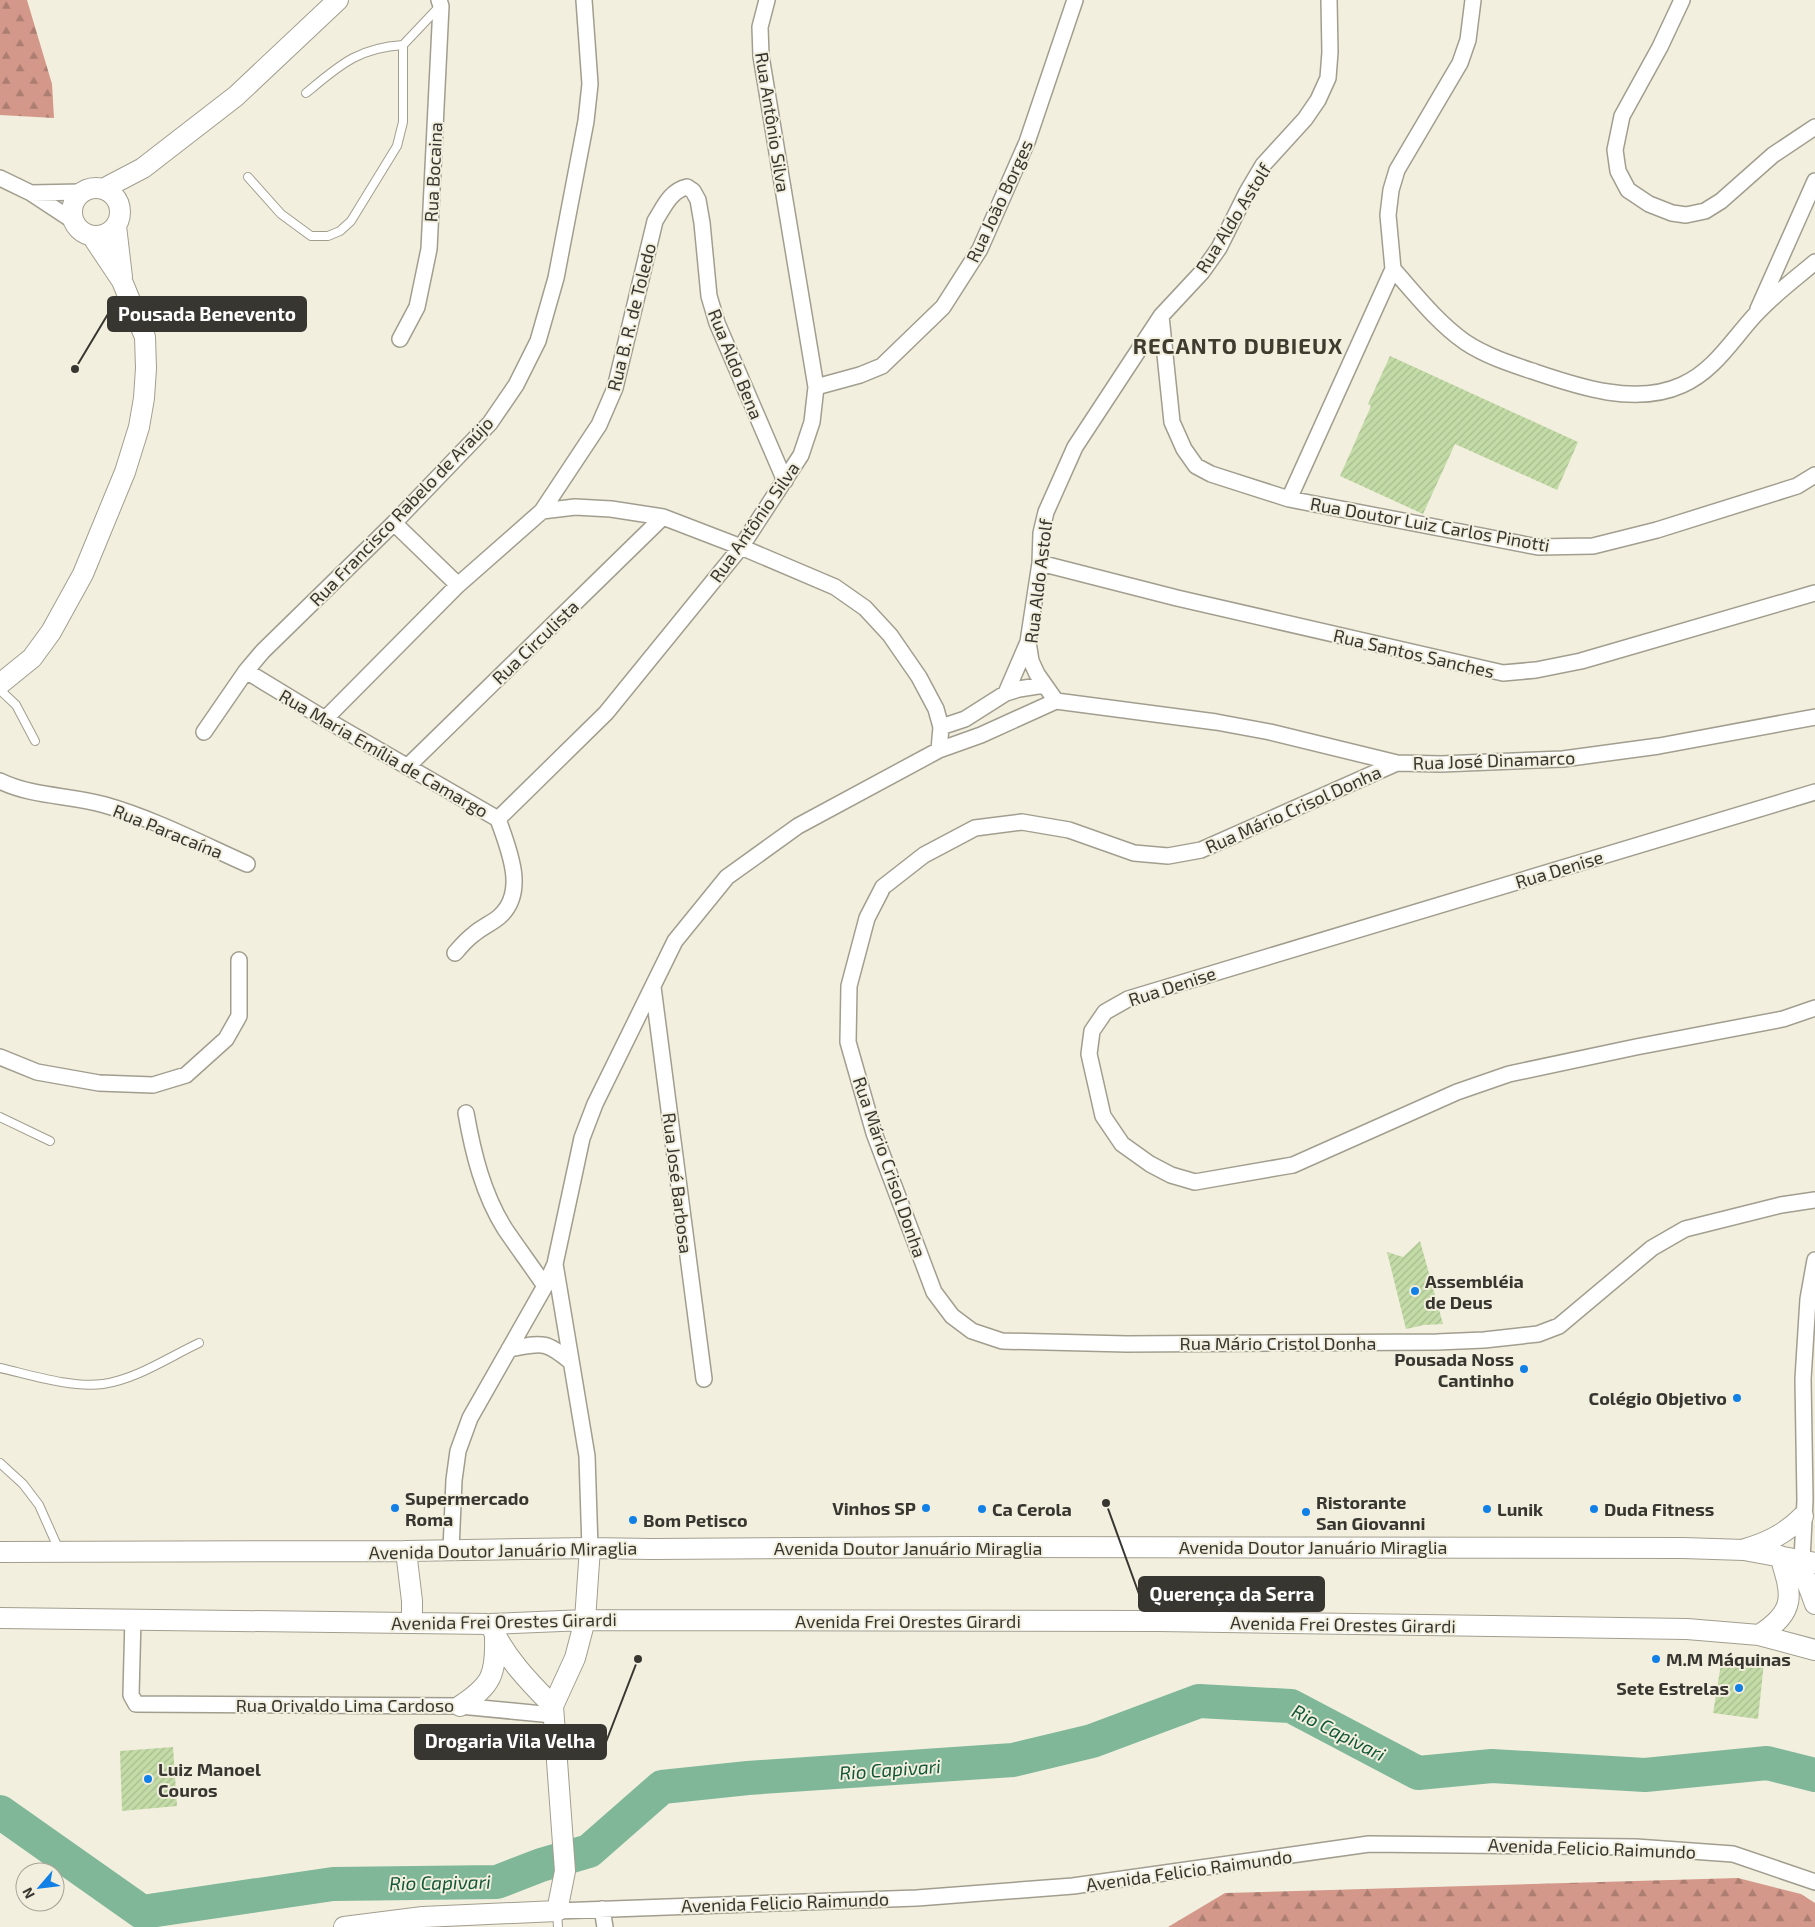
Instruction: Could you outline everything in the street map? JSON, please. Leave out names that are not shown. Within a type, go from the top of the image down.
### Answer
[{"type":"main road","points":[[103,189],[143,168],[236,96],[338,0]]},
{"type":"main road","points":[[119,206],[143,168]]},
{"type":"main road","points":[[116,226],[110,233],[101,236],[84,234],[72,220],[75,200],[82,192],[95,188],[103,189],[116,198],[120,213],[116,226],[122,281]]},
{"type":"main road","points":[[0,684],[32,658],[51,632],[83,574],[125,472],[144,398],[146,368],[145,337],[122,281],[92,236]]},
{"type":"main road","points":[[1744,1550],[1777,1537],[1808,1511]]},
{"type":"main road","name":"Avenida Doutor Januário Miraglia","points":[[0,1552],[406,1552],[590,1548],[985,1547],[1744,1550],[1808,1562]]},
{"type":"main road","points":[[344,1927],[416,1922],[558,1919],[565,1871],[564,1836],[553,1711],[575,1658],[585,1620],[590,1548]]},
{"type":"main road","points":[[406,1552],[412,1601],[412,1624]]},
{"type":"main road","points":[[1759,1636],[1774,1626],[1788,1606],[1789,1586],[1780,1556]]},
{"type":"main road","points":[[1808,1562],[1806,1580],[1815,1604]]},
{"type":"main road","name":"Avenida Frei Orestes Girardi","points":[[0,1618],[133,1618],[412,1624],[493,1630],[585,1620],[1179,1622],[1687,1629],[1759,1636],[1815,1650]]},
{"type":"main road","points":[[493,1630],[518,1668],[553,1711]]},
{"type":"main road","points":[[460,1706],[479,1694],[489,1682],[496,1658],[493,1630]]},
{"type":"street","name":"Rua Francisco Rabelo de Araújo","points":[[204,732],[246,671],[263,651],[394,523],[490,423],[516,385],[538,341],[556,278],[586,122],[590,84],[584,0]]},
{"type":"street","name":"Rua Antônio Silva","points":[[498,819],[606,713],[741,547],[801,455],[812,422],[816,387],[761,56],[760,27],[766,0]]},
{"type":"street","name":"Rua João Borges","points":[[816,387],[860,375],[882,366],[943,307],[980,249],[1027,142],[1075,0]]},
{"type":"street","name":"Rua Aldo Astolf","points":[[1056,701],[1044,685],[1031,660],[1028,642],[1040,563],[1041,533],[1046,512],[1075,447],[1161,316],[1202,272],[1219,248],[1263,165],[1305,119],[1318,100],[1328,78],[1330,52],[1329,0]]},
{"type":"street","points":[[1289,499],[1393,269],[1388,215],[1390,190],[1397,170],[1460,62],[1468,40],[1473,0]]},
{"type":"street","points":[[1682,0],[1660,47],[1622,116],[1615,150],[1618,171],[1628,190],[1648,204],[1672,214],[1686,215],[1705,211],[1721,201],[1773,155],[1815,127]]},
{"type":"street","name":"Rua Bocaina","points":[[400,339],[418,307],[429,249],[440,3]]},
{"type":"street","points":[[0,178],[31,193],[72,220]]},
{"type":"street","points":[[1756,313],[1815,181]]},
{"type":"street","name":"Rua Aldo Bena","points":[[687,187],[693,191],[698,200],[709,296],[717,323],[785,481]]},
{"type":"street","name":"Rua B. R. de Toledo","points":[[325,719],[458,585],[542,511],[599,425],[615,388],[655,221],[670,197],[678,189],[687,187]]},
{"type":"street","points":[[31,193],[82,192]]},
{"type":"street","points":[[1393,269],[1435,316],[1473,346],[1496,359],[1584,388],[1653,394],[1682,385],[1709,369],[1756,313],[1815,262]]},
{"type":"street","name":"Rua Doutor Luiz Carlos Pinotti","points":[[1161,316],[1172,422],[1184,449],[1196,466],[1211,474],[1289,499],[1538,547],[1593,546],[1657,530],[1787,489],[1815,475]]},
{"type":"street","points":[[542,511],[575,507],[611,509],[663,517],[741,547],[835,587],[865,608],[890,635],[919,677],[936,709],[941,727],[940,750]]},
{"type":"street","name":"Rua Circulista","points":[[407,767],[663,517]]},
{"type":"street","points":[[394,523],[458,585]]},
{"type":"street","name":"Rua Santos Sanches","points":[[1040,563],[1177,598],[1503,673],[1536,670],[1582,661],[1815,592]]},
{"type":"street","points":[[1006,694],[1028,642]]},
{"type":"street","name":"Rua Maria Emília de Camargo","points":[[246,671],[498,819],[508,846],[514,871],[514,895],[500,916],[473,934],[455,953]]},
{"type":"street","points":[[941,727],[965,719],[1006,694],[1019,689],[1044,685]]},
{"type":"street","points":[[451,1550],[454,1480],[458,1450],[470,1418],[545,1286],[555,1264],[582,1138],[595,1104],[675,941],[726,877],[798,826],[940,750],[981,735],[1056,701]]},
{"type":"street","name":"Rua José Dinamarco","points":[[1056,701],[1216,722],[1270,732],[1397,763],[1441,764],[1562,759],[1659,746],[1815,717]]},
{"type":"street","name":"Rua Mário Crisol Donha","points":[[1002,1341],[972,1331],[952,1316],[934,1292],[874,1133],[848,1042],[849,986],[867,918],[882,887],[924,855],[975,828],[1022,822],[1069,830],[1134,853],[1168,856],[1201,850],[1397,763]]},
{"type":"street","name":"Rua Paracaína","points":[[0,781],[39,793],[112,807],[150,820],[247,864]]},
{"type":"street","name":"Rua Denise","points":[[1815,792],[1128,999],[1105,1012],[1092,1031],[1089,1054],[1104,1116],[1122,1144],[1171,1176],[1196,1182],[1293,1166],[1457,1092],[1510,1074],[1636,1046],[1783,1019],[1815,1008]]},
{"type":"street","points":[[0,1058],[37,1072],[99,1083],[153,1085],[186,1075],[226,1039],[239,1016],[239,960]]},
{"type":"street","name":"Rua José Barbosa","points":[[653,987],[704,1379]]},
{"type":"street","points":[[466,1113],[474,1154],[488,1194],[504,1227],[545,1286]]},
{"type":"street","name":"Rua Mário Cristol Donha","points":[[1002,1341],[1127,1344],[1427,1342],[1484,1340],[1538,1334],[1559,1326],[1652,1248],[1685,1229],[1781,1204],[1815,1200]]},
{"type":"street","points":[[1808,1562],[1803,1380],[1808,1299],[1815,1260]]},
{"type":"street","points":[[555,1264],[587,1456],[590,1548]]},
{"type":"street","points":[[509,1349],[534,1344],[544,1345],[554,1348],[570,1362]]},
{"type":"street","name":"Rua Orivaldo Lima Cardoso","points":[[133,1618],[131,1696],[136,1704],[460,1706],[553,1711]]},
{"type":"street","name":"Avenida Felicio Raimundo","points":[[558,1919],[602,1909],[917,1898],[1073,1886],[1369,1844],[1636,1847],[1733,1854],[1815,1882]]},
{"type":"street","points":[[602,1909],[604,1927]]},
{"type":"lane","points":[[248,177],[281,214],[311,236],[328,236],[340,231],[351,221],[396,146],[403,122],[403,45],[440,3]]},
{"type":"lane","points":[[306,93],[340,64],[358,54],[383,46],[403,45]]},
{"type":"lane","points":[[0,690],[16,705],[35,741]]},
{"type":"lane","points":[[0,1117],[50,1141]]},
{"type":"lane","points":[[0,1368],[76,1384],[102,1384],[128,1377],[199,1342]]},
{"type":"lane","points":[[0,1463],[23,1484],[38,1505],[60,1552]]},
{"type":"green space","points":[[0,0],[27,0],[52,84],[54,118],[0,115]]},
{"type":"green space","points":[[1738,1878],[1801,1894],[1815,1903],[1815,1927],[1168,1927],[1225,1893]]},
{"type":"building","points":[[1390,356],[1578,442],[1557,490],[1455,444],[1423,514],[1340,476],[1371,406],[1368,404]]},
{"type":"building","name":"Assembléia de Deus","points":[[1420,1241],[1443,1324],[1424,1325],[1406,1329],[1387,1252],[1403,1257]]},
{"type":"building","name":"Sete Estrelas","points":[[1722,1658],[1764,1662],[1758,1719],[1713,1713]]},
{"type":"building","name":"Luiz Manoel Couros","points":[[173,1747],[177,1806],[122,1811],[120,1751]]},
{"type":"waterway","name":"Rio Capivari","points":[[0,1812],[142,1912],[333,1884],[497,1882],[541,1865],[589,1851],[662,1787],[748,1778],[1013,1760],[1092,1741],[1199,1701],[1291,1706],[1418,1773],[1492,1766],[1645,1775],[1767,1763],[1815,1775]]},
{"type":"place","name":"Pousada Benevento","points":[[75,369]]},
{"type":"place","name":"Assembléia de Deus","points":[[1415,1291]]},
{"type":"place","name":"Pousada Noss Cantinho","points":[[1524,1369]]},
{"type":"place","name":"Colégio Objetivo","points":[[1737,1398]]},
{"type":"place","name":"Querença da Serra","points":[[1106,1503]]},
{"type":"place","name":"Supermercado Roma","points":[[395,1508]]},
{"type":"place","name":"Vinhos SP","points":[[926,1508]]},
{"type":"place","name":"Ca Cerola","points":[[982,1509]]},
{"type":"place","name":"Lunik","points":[[1487,1509]]},
{"type":"place","name":"Duda Fitness","points":[[1594,1509]]},
{"type":"place","name":"Ristorante San Giovanni","points":[[1306,1512]]},
{"type":"place","name":"Bom Petisco","points":[[633,1520]]},
{"type":"place","name":"Drogaria Vila Velha","points":[[638,1659]]},
{"type":"place","name":"M.M Máquinas","points":[[1656,1659]]},
{"type":"place","name":"Sete Estrelas","points":[[1739,1688]]},
{"type":"place","name":"Luiz Manoel Couros","points":[[148,1779]]},
{"type":"district","name":"RECANTO DUBIEUX","points":[[1238,345]]}]
